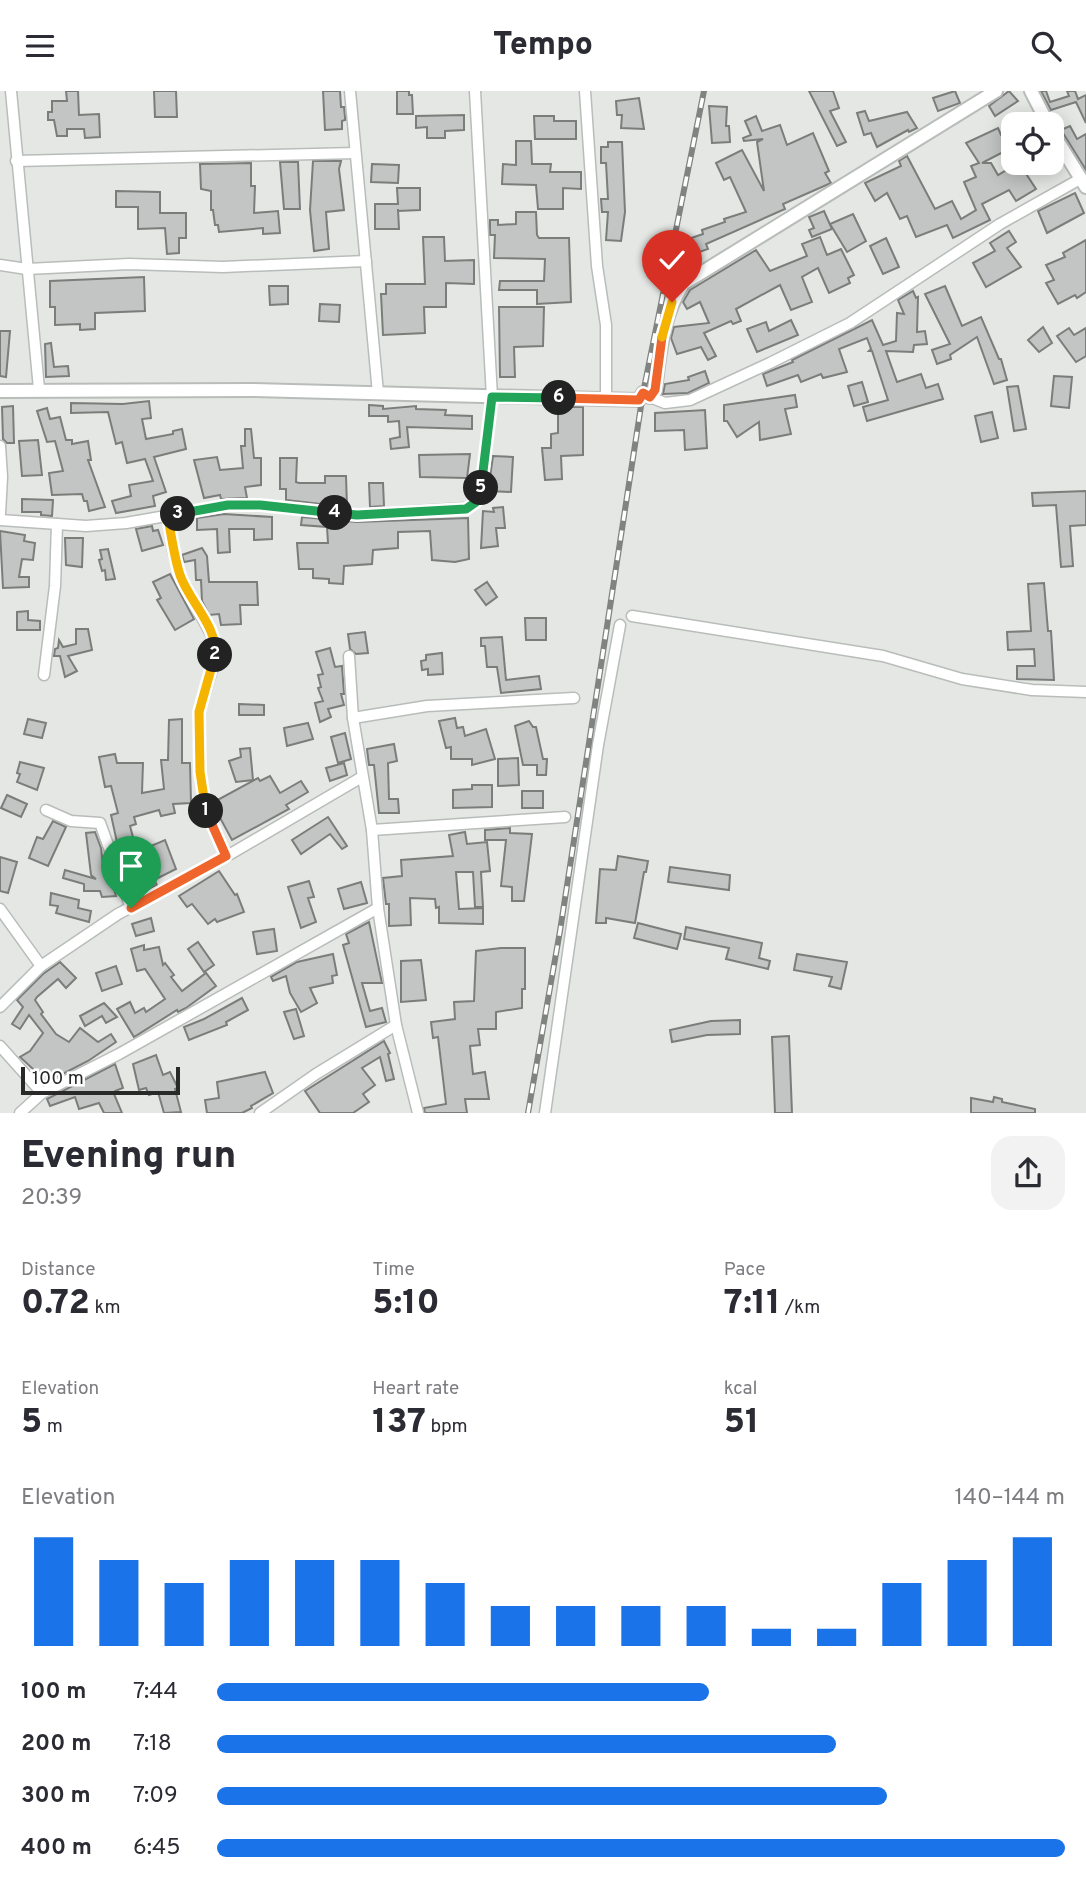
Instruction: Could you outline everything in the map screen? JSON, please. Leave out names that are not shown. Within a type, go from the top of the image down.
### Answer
[{"type":"street","points":[[11,91],[39,389]]},
{"type":"street","points":[[350,91],[378,393]]},
{"type":"street","points":[[0,520],[86,526],[168,516],[228,505],[260,505],[357,515],[466,509],[476,502],[480,494],[492,397],[474,91]]},
{"type":"street","points":[[585,91],[597,266],[606,325],[607,399]]},
{"type":"street","points":[[650,397],[655,390],[663,330],[672,302],[683,284],[996,91]]},
{"type":"street","points":[[1031,91],[1042,112]]},
{"type":"street","points":[[0,391],[39,389],[378,393],[639,400],[643,393],[665,403],[690,400],[850,323],[1000,224],[1083,183],[1064,152]]},
{"type":"street","points":[[16,161],[355,153]]},
{"type":"street","points":[[0,265],[27,269],[129,264],[223,267],[366,261]]},
{"type":"street","points":[[0,446],[0,514]]},
{"type":"street","points":[[168,516],[181,578],[213,638],[215,649],[199,712],[200,772],[206,813],[226,856]]},
{"type":"street","points":[[44,675],[55,586],[57,524]]},
{"type":"street","points":[[632,616],[883,656],[962,679],[1032,690],[1086,692]]},
{"type":"street","points":[[545,1113],[598,744],[620,625]]},
{"type":"street","points":[[349,656],[353,718],[372,830],[378,908],[396,1025],[418,1113]]},
{"type":"street","points":[[353,718],[427,706],[573,698]]},
{"type":"street","points":[[0,1007],[41,966],[131,908],[362,778]]},
{"type":"street","points":[[46,810],[71,821],[100,823],[131,908]]},
{"type":"street","points":[[372,830],[565,817]]},
{"type":"street","points":[[20,1113],[42,1093],[119,1054],[378,908]]},
{"type":"street","points":[[0,909],[5,912],[41,966]]},
{"type":"street","points":[[260,1113],[316,1074],[396,1025]]},
{"type":"street","points":[[0,1046],[42,1093]]},
{"type":"building","points":[[66,91],[78,91],[79,115],[99,114],[100,137],[85,138],[84,129],[67,129],[67,136],[57,136],[54,120],[48,120],[48,112],[52,112],[52,101],[67,101]]},
{"type":"building","points":[[154,91],[176,91],[177,117],[155,117]]},
{"type":"building","points":[[323,91],[340,91],[345,117],[342,129],[325,130]]},
{"type":"building","points":[[397,91],[409,91],[409,95],[412,95],[413,114],[397,114]]},
{"type":"building","points":[[809,91],[833,91],[839,108],[830,111],[846,142],[837,146]]},
{"type":"building","points":[[955,91],[960,103],[938,111],[933,98]]},
{"type":"building","points":[[1009,91],[1018,101],[995,116],[989,106]]},
{"type":"building","points":[[1041,91],[1046,91],[1050,102],[1069,96],[1067,91],[1075,91],[1078,99],[1086,95],[1086,123],[1076,102],[1051,110]]},
{"type":"building","points":[[639,98],[644,129],[621,128],[622,115],[617,115],[616,101]]},
{"type":"building","points":[[709,106],[727,107],[726,126],[729,126],[730,142],[712,143]]},
{"type":"building","points":[[865,111],[869,121],[907,112],[917,128],[877,147],[871,133],[864,135],[857,113]]},
{"type":"building","points":[[464,115],[464,130],[445,131],[445,138],[427,138],[427,127],[416,128],[416,116]]},
{"type":"building","points":[[534,116],[554,116],[554,121],[576,121],[576,139],[535,139]]},
{"type":"building","points":[[756,116],[762,131],[780,125],[787,145],[813,133],[829,171],[825,173],[831,183],[783,204],[785,209],[706,244],[708,249],[688,256],[682,241],[703,234],[702,230],[725,222],[724,219],[746,212],[730,177],[724,180],[716,163],[742,150],[764,191],[757,142],[763,139],[744,141],[743,138],[751,135],[745,121]]},
{"type":"building","points":[[1070,126],[1077,139],[1086,134],[1086,170],[1064,135],[1064,129]]},
{"type":"building","points":[[998,128],[1001,135],[1001,153],[982,163],[991,163],[998,175],[1027,175],[1036,189],[1016,201],[1009,190],[982,204],[990,220],[953,238],[947,225],[916,237],[907,216],[900,219],[887,193],[875,201],[865,183],[901,166],[899,161],[907,156],[935,209],[952,201],[961,219],[976,210],[964,182],[976,177],[971,166],[979,163],[966,143]]},
{"type":"building","points":[[516,141],[531,141],[532,164],[551,164],[550,172],[581,172],[581,189],[563,188],[563,209],[538,209],[536,185],[502,184],[503,164],[516,165]]},
{"type":"building","points":[[608,142],[622,142],[625,212],[621,241],[606,240],[608,212],[602,212],[601,199],[608,199],[606,163],[601,163],[601,147],[608,147]]},
{"type":"building","points":[[313,161],[341,161],[339,169],[344,210],[326,212],[329,249],[314,251],[310,210]]},
{"type":"building","points":[[280,162],[298,162],[300,209],[284,209]]},
{"type":"building","points":[[251,163],[251,186],[255,186],[254,213],[278,211],[280,233],[263,234],[263,228],[219,232],[211,210],[211,191],[201,189],[200,164]]},
{"type":"building","points":[[372,164],[399,165],[398,183],[371,182]]},
{"type":"building","points":[[397,188],[420,188],[420,210],[398,211],[399,229],[375,229],[375,204],[398,204]]},
{"type":"building","points":[[116,191],[160,192],[160,213],[186,213],[186,238],[179,238],[179,253],[167,254],[165,228],[138,229],[138,207],[116,207]]},
{"type":"building","points":[[1075,193],[1084,213],[1047,233],[1038,211]]},
{"type":"building","points":[[824,211],[832,229],[812,237],[809,230],[814,228],[809,217]]},
{"type":"building","points":[[516,212],[536,212],[539,238],[569,238],[571,302],[537,304],[537,290],[499,290],[500,281],[544,281],[545,259],[494,258],[495,235],[490,235],[490,220],[498,220],[498,225],[516,224]]},
{"type":"building","points":[[853,214],[866,241],[847,252],[830,224]]},
{"type":"building","points":[[1009,231],[1016,242],[1007,248],[1021,267],[986,287],[973,263],[995,251],[990,243]]},
{"type":"building","points":[[423,237],[444,237],[445,261],[474,260],[474,284],[446,283],[446,307],[424,307],[425,333],[383,335],[381,294],[386,294],[386,284],[425,284]]},
{"type":"building","points":[[820,237],[827,255],[841,249],[854,275],[848,278],[850,283],[829,293],[818,268],[802,277],[812,302],[791,310],[780,285],[736,309],[741,321],[733,324],[731,321],[704,333],[716,356],[708,360],[701,347],[677,354],[671,338],[674,327],[709,323],[700,302],[687,309],[683,302],[690,290],[756,250],[770,271],[807,256],[802,244]]},
{"type":"building","points":[[886,238],[899,267],[883,274],[870,246]]},
{"type":"building","points":[[1086,240],[1086,292],[1058,304],[1046,283],[1054,280],[1046,265],[1065,257],[1063,253]]},
{"type":"building","points":[[144,277],[145,311],[95,313],[95,329],[80,330],[80,324],[55,325],[55,307],[50,307],[50,281]]},
{"type":"building","points":[[269,286],[288,286],[288,304],[270,305]]},
{"type":"building","points":[[945,286],[962,326],[981,317],[1001,359],[1007,380],[994,384],[977,337],[950,355],[951,359],[937,364],[932,350],[950,344],[925,294]]},
{"type":"building","points":[[913,291],[916,298],[918,297],[917,332],[925,331],[927,344],[914,345],[913,352],[886,351],[897,382],[921,374],[926,388],[938,384],[943,399],[867,421],[863,407],[888,400],[872,351],[869,351],[871,349],[867,338],[839,349],[847,372],[823,378],[821,374],[801,382],[798,375],[767,386],[763,374],[793,362],[792,360],[872,320],[883,345],[896,341],[897,313],[904,314],[898,300]]},
{"type":"building","points":[[320,304],[340,305],[339,322],[319,321]]},
{"type":"building","points":[[499,307],[544,307],[543,346],[514,347],[515,377],[500,377]]},
{"type":"building","points":[[791,320],[798,335],[757,352],[747,329],[766,322],[769,331]]},
{"type":"building","points":[[1043,327],[1052,343],[1039,352],[1028,340]]},
{"type":"building","points":[[1069,328],[1074,335],[1086,328],[1086,356],[1076,362],[1057,336]]},
{"type":"building","points":[[0,331],[10,331],[6,377],[0,376]]},
{"type":"building","points":[[51,343],[54,367],[68,366],[69,376],[46,377],[45,344]]},
{"type":"building","points":[[705,371],[709,383],[688,393],[663,394],[665,384],[689,380],[688,377]]},
{"type":"building","points":[[1054,376],[1072,377],[1069,408],[1051,406]]},
{"type":"building","points":[[862,382],[868,402],[854,406],[848,386]]},
{"type":"building","points":[[1018,386],[1026,429],[1014,431],[1007,387]]},
{"type":"building","points":[[795,395],[797,407],[785,409],[791,434],[760,440],[759,422],[737,437],[727,421],[724,421],[724,405]]},
{"type":"building","points":[[149,401],[151,418],[142,419],[146,439],[173,434],[173,431],[182,429],[186,449],[154,457],[166,492],[153,496],[155,506],[116,513],[112,501],[131,496],[129,485],[153,481],[145,459],[127,463],[122,442],[116,444],[108,412],[71,413],[71,403],[123,404]]},
{"type":"building","points":[[369,405],[383,406],[383,409],[416,406],[416,409],[446,410],[445,415],[472,416],[472,429],[407,427],[409,447],[391,449],[390,439],[400,437],[399,421],[388,422],[388,416],[369,416]]},
{"type":"building","points":[[13,406],[14,443],[7,443],[3,439],[2,407]]},
{"type":"building","points":[[558,407],[583,407],[583,455],[561,456],[562,479],[545,480],[542,448],[551,448],[551,434],[558,433]]},
{"type":"building","points":[[47,408],[50,419],[60,417],[66,440],[72,440],[72,444],[88,441],[91,460],[88,460],[105,507],[89,511],[82,494],[52,495],[49,473],[63,471],[55,441],[47,442],[37,411]]},
{"type":"building","points":[[705,410],[707,448],[685,450],[684,430],[655,431],[655,413]]},
{"type":"building","points":[[992,412],[998,438],[981,442],[975,416]]},
{"type":"building","points":[[245,429],[251,429],[254,458],[261,458],[261,485],[245,487],[247,498],[221,499],[220,495],[204,498],[194,460],[217,457],[220,470],[243,468],[241,446],[245,446]]},
{"type":"building","points":[[38,440],[42,475],[22,476],[19,441]]},
{"type":"building","points":[[470,454],[467,478],[420,477],[419,455]]},
{"type":"building","points":[[493,456],[513,457],[511,492],[488,491]]},
{"type":"building","points":[[280,458],[297,458],[296,482],[299,483],[325,483],[325,476],[346,476],[347,507],[286,500],[286,489],[280,489]]},
{"type":"building","points":[[369,483],[383,483],[384,506],[370,507]]},
{"type":"building","points":[[1086,491],[1086,525],[1070,526],[1073,566],[1061,567],[1056,505],[1033,506],[1032,493]]},
{"type":"building","points":[[22,499],[53,500],[52,516],[41,515],[41,512],[22,512]]},
{"type":"building","points":[[503,507],[505,528],[496,528],[498,546],[481,548],[483,511],[494,512],[493,508]]},
{"type":"building","points":[[224,514],[272,517],[272,539],[254,540],[254,529],[229,529],[230,552],[218,553],[217,529],[197,530],[197,518]]},
{"type":"building","points":[[302,517],[357,522],[468,518],[469,559],[455,562],[432,560],[430,531],[398,532],[398,548],[373,550],[372,564],[344,566],[343,584],[329,583],[329,579],[313,578],[313,569],[299,569],[297,543],[328,543],[327,527],[301,525]]},
{"type":"building","points":[[152,526],[153,531],[158,530],[163,545],[142,551],[136,529]]},
{"type":"building","points":[[0,531],[25,535],[24,541],[35,543],[33,560],[22,559],[19,577],[29,577],[29,587],[3,588]]},
{"type":"building","points":[[65,538],[83,538],[82,567],[66,565]]},
{"type":"building","points":[[202,548],[207,556],[209,582],[257,582],[258,605],[240,605],[241,624],[221,625],[219,614],[209,615],[202,601],[201,580],[196,580],[195,560],[184,562],[182,555]]},
{"type":"building","points":[[108,549],[115,579],[106,580],[105,570],[102,571],[99,560],[102,559],[100,550]]},
{"type":"building","points":[[170,574],[194,619],[175,630],[157,600],[161,598],[153,582]]},
{"type":"building","points":[[487,582],[497,597],[486,605],[475,590]]},
{"type":"building","points":[[1044,583],[1054,680],[1017,679],[1017,666],[1035,666],[1034,649],[1008,650],[1007,632],[1031,631],[1028,584]]},
{"type":"building","points":[[28,611],[28,620],[40,621],[40,630],[17,630],[17,612]]},
{"type":"building","points":[[525,618],[546,618],[546,640],[526,640]]},
{"type":"building","points":[[76,629],[88,629],[92,650],[68,656],[77,671],[65,677],[60,656],[54,656],[55,649],[58,648],[59,640],[63,647],[76,644]]},
{"type":"building","points":[[365,632],[368,653],[356,654],[350,649],[348,634]]},
{"type":"building","points":[[502,637],[506,680],[539,676],[541,689],[501,693],[497,667],[487,667],[485,646],[481,646],[481,638]]},
{"type":"building","points":[[330,648],[335,667],[342,666],[344,694],[341,694],[344,705],[328,709],[331,717],[320,722],[315,703],[323,701],[318,688],[321,687],[318,675],[323,674],[316,652]]},
{"type":"building","points":[[442,653],[443,674],[428,675],[428,669],[422,670],[421,661],[426,660],[426,655]]},
{"type":"building","points":[[239,704],[264,705],[264,715],[239,715]]},
{"type":"building","points":[[455,718],[457,728],[463,727],[465,736],[486,729],[495,759],[472,765],[472,759],[451,759],[451,747],[446,748],[439,721]]},
{"type":"building","points":[[28,719],[46,723],[42,738],[24,734]]},
{"type":"building","points":[[182,719],[182,763],[190,763],[191,803],[173,804],[175,813],[161,816],[159,810],[134,817],[136,824],[130,826],[137,852],[165,840],[176,869],[154,880],[157,885],[137,895],[120,856],[111,815],[118,813],[111,786],[105,787],[99,757],[115,754],[117,763],[143,763],[142,793],[164,789],[161,760],[168,760],[169,720]]},
{"type":"building","points":[[529,721],[536,727],[543,759],[547,759],[546,775],[537,775],[537,765],[523,765],[515,726]]},
{"type":"building","points":[[308,723],[313,739],[287,746],[284,728]]},
{"type":"building","points":[[345,733],[351,759],[338,763],[331,737]]},
{"type":"building","points":[[394,744],[397,761],[388,763],[389,799],[398,799],[399,813],[379,813],[374,765],[369,765],[367,749]]},
{"type":"building","points":[[250,748],[253,780],[236,782],[229,761],[241,757],[240,749]]},
{"type":"building","points":[[518,758],[519,785],[498,786],[498,759]]},
{"type":"building","points":[[20,762],[44,768],[37,790],[17,782]]},
{"type":"building","points":[[344,763],[347,775],[330,781],[326,768]]},
{"type":"building","points":[[270,776],[280,793],[301,781],[308,792],[286,805],[289,809],[232,840],[212,803],[258,778],[260,781]]},
{"type":"building","points":[[472,785],[492,785],[492,807],[453,808],[453,790],[472,789]]},
{"type":"building","points":[[522,791],[543,791],[543,808],[522,808]]},
{"type":"building","points":[[7,795],[27,804],[21,817],[1,808]]},
{"type":"building","points":[[328,817],[347,846],[342,849],[330,834],[301,854],[292,840]]},
{"type":"building","points":[[53,821],[66,827],[48,866],[29,858],[37,837],[43,839]]},
{"type":"building","points":[[510,828],[510,833],[532,834],[524,901],[512,901],[512,887],[501,886],[506,840],[485,840],[485,830]]},
{"type":"building","points":[[95,832],[101,848],[104,875],[109,874],[116,896],[102,897],[100,891],[84,891],[84,884],[63,878],[65,870],[96,879],[91,875],[86,833]]},
{"type":"building","points":[[465,832],[467,844],[487,842],[490,871],[481,872],[483,907],[475,907],[473,872],[456,872],[459,909],[483,908],[483,924],[439,923],[439,907],[436,908],[435,899],[410,898],[411,925],[389,926],[389,904],[386,904],[383,878],[402,876],[401,860],[453,856],[449,835]]},
{"type":"building","points":[[618,856],[648,861],[635,923],[606,918],[606,923],[596,923],[600,869],[616,870]]},
{"type":"building","points":[[0,857],[17,862],[8,893],[0,891]]},
{"type":"building","points":[[670,867],[730,875],[729,890],[668,882]]},
{"type":"building","points":[[219,871],[235,895],[237,894],[244,912],[217,922],[215,919],[208,924],[192,904],[187,907],[179,896]]},
{"type":"building","points":[[309,881],[314,897],[308,898],[316,922],[301,928],[288,887]]},
{"type":"building","points":[[361,882],[367,903],[344,909],[338,889]]},
{"type":"building","points":[[51,893],[79,900],[78,908],[91,911],[89,922],[56,913],[58,906],[50,905]]},
{"type":"building","points":[[151,918],[154,931],[136,936],[132,924]]},
{"type":"building","points":[[369,922],[382,983],[362,983],[370,1011],[382,1008],[386,1022],[366,1027],[343,945],[349,943],[346,934]]},
{"type":"building","points":[[638,923],[681,934],[677,949],[634,938]]},
{"type":"building","points":[[686,927],[762,943],[759,958],[770,961],[768,969],[726,959],[729,948],[684,939]]},
{"type":"building","points":[[274,929],[277,951],[257,954],[253,932]]},
{"type":"building","points":[[198,942],[214,965],[204,972],[188,949]]},
{"type":"building","points":[[144,945],[144,950],[159,947],[163,965],[165,963],[174,975],[171,977],[182,991],[206,973],[216,986],[186,1008],[178,1012],[177,1010],[134,1037],[117,1009],[130,1002],[135,1013],[144,1008],[146,1012],[165,999],[145,969],[137,971],[131,949]]},
{"type":"building","points":[[525,948],[525,989],[522,989],[522,1008],[496,1012],[496,1029],[478,1029],[480,1045],[470,1046],[473,1074],[485,1072],[489,1099],[465,1099],[467,1113],[425,1113],[424,1108],[446,1104],[438,1037],[433,1038],[431,1022],[455,1019],[454,1002],[474,1001],[476,951]]},
{"type":"building","points":[[333,954],[337,975],[332,976],[333,983],[310,988],[317,1003],[301,1012],[290,993],[286,976],[273,981],[271,977],[297,962]]},
{"type":"building","points":[[797,954],[847,962],[841,989],[829,986],[832,977],[794,970]]},
{"type":"building","points":[[421,960],[426,1000],[401,1002],[401,961]]},
{"type":"building","points":[[60,962],[76,978],[66,988],[58,979],[37,997],[35,1000],[43,1012],[41,1014],[56,1034],[69,1042],[80,1028],[98,1042],[111,1034],[116,1042],[88,1061],[47,1082],[20,1057],[30,1051],[43,1033],[29,1015],[20,1029],[12,1024],[23,1007],[17,1000],[43,974]]},
{"type":"building","points":[[116,966],[122,984],[102,991],[96,973]]},
{"type":"building","points":[[242,998],[248,1010],[226,1022],[227,1025],[189,1040],[184,1027]]},
{"type":"building","points":[[104,1003],[117,1017],[106,1023],[102,1016],[85,1026],[80,1016]]},
{"type":"building","points":[[296,1009],[304,1036],[294,1039],[284,1012]]},
{"type":"building","points":[[740,1020],[740,1034],[707,1035],[672,1042],[670,1030],[711,1021]]},
{"type":"building","points":[[789,1036],[792,1113],[775,1113],[772,1037]]},
{"type":"building","points":[[384,1041],[390,1053],[388,1054],[394,1079],[386,1081],[380,1057],[362,1068],[375,1085],[363,1094],[369,1102],[353,1113],[320,1113],[305,1091]]},
{"type":"building","points":[[156,1055],[163,1075],[170,1072],[178,1088],[175,1089],[181,1112],[164,1113],[158,1092],[149,1095],[146,1088],[139,1090],[133,1064]]},
{"type":"building","points":[[115,1064],[123,1088],[114,1094],[122,1113],[104,1113],[99,1103],[79,1109],[75,1097],[50,1106],[47,1099]]},
{"type":"building","points":[[265,1072],[273,1093],[251,1106],[252,1108],[242,1113],[207,1113],[205,1100],[219,1098],[217,1082]]},
{"type":"building","points":[[994,1097],[1002,1099],[1002,1102],[1035,1109],[1035,1113],[971,1113],[971,1098],[993,1102]]},
{"type":"railway","points":[[528,1113],[560,931],[643,393],[704,91]]},
{"type":"route","points":[[131,908],[226,856],[206,813],[200,772],[199,712],[214,663],[215,649],[213,638],[181,578],[168,516],[228,505],[260,505],[357,515],[466,509],[476,502],[480,494],[492,397],[639,400],[643,393],[650,397],[655,390],[663,330],[672,302]]}]
